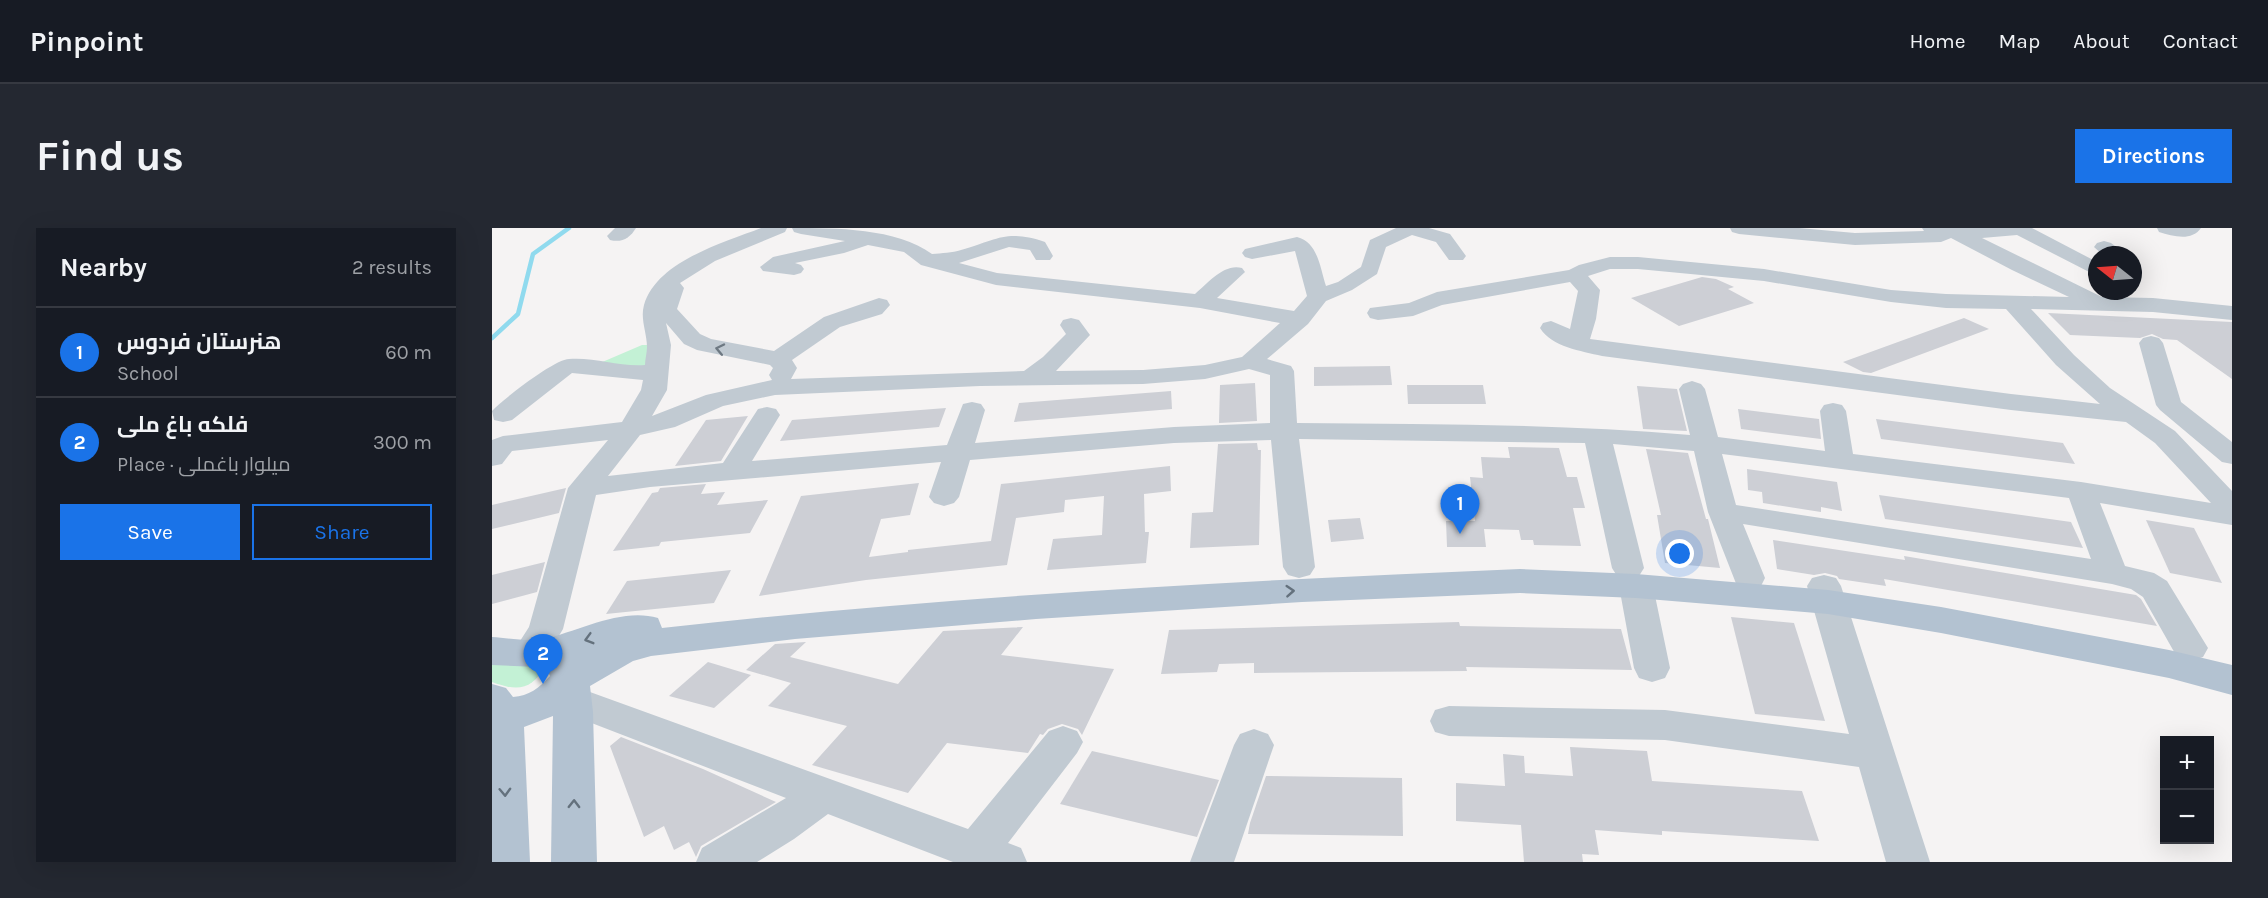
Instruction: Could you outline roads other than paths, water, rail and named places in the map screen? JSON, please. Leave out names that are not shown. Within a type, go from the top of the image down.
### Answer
[{"type":"main road","points":[[518,652],[712,616],[899,598],[1299,567],[1520,564],[1632,577],[1935,603],[2190,648],[2232,659]]},
{"type":"main road","points":[[507,862],[499,716],[572,696],[621,651],[651,643],[795,626],[1036,607],[1302,590],[1632,577],[1749,578],[1953,622],[2169,664],[2232,680]]},
{"type":"main road","points":[[518,652],[563,662],[572,696],[574,862]]},
{"type":"street","points":[[518,652],[546,629],[583,488],[631,429],[654,390],[652,374],[659,345],[656,301],[666,284],[694,264],[778,228]]},
{"type":"street","points":[[801,228],[869,238],[910,248],[928,261],[996,279],[1200,301],[1249,312],[1300,319]]},
{"type":"street","points":[[1250,362],[1300,319],[1318,296],[1357,280],[1370,270],[1377,244],[1410,228],[1443,238],[1456,256]]},
{"type":"street","points":[[1739,228],[1865,235],[1941,236],[1951,230],[2019,229],[2088,265]]},
{"type":"street","points":[[2166,228],[2181,232],[2192,228]]},
{"type":"street","points":[[1951,230],[2019,266],[2102,305]]},
{"type":"street","points":[[928,261],[963,256],[1026,235],[1038,246],[1043,256]]},
{"type":"street","points":[[1865,235],[1897,258]]},
{"type":"street","points":[[794,269],[770,267],[792,256],[840,250],[869,238]]},
{"type":"street","points":[[1252,254],[1297,243],[1304,249],[1318,296]]},
{"type":"street","points":[[1378,313],[1413,309],[1437,298],[1575,275],[1586,269],[1610,263],[1638,263],[1764,275],[1891,296],[2012,302],[2153,305],[2232,313]]},
{"type":"street","points":[[1200,301],[1235,272]]},
{"type":"street","points":[[678,275],[664,310],[684,328],[692,339],[705,345],[778,359],[785,368],[775,387]]},
{"type":"street","points":[[1575,275],[1589,290],[1585,319],[1577,343]]},
{"type":"street","points":[[2142,297],[2153,305]]},
{"type":"street","points":[[2012,302],[2072,366],[2101,393],[2165,437],[2232,508]]},
{"type":"street","points":[[778,359],[832,322],[874,309],[879,305]]},
{"type":"street","points":[[1029,379],[1052,362],[1078,334],[1071,325]]},
{"type":"street","points":[[1551,328],[1577,343],[1602,349],[2132,415]]},
{"type":"street","points":[[2151,343],[2169,405],[2232,456]]},
{"type":"street","points":[[492,458],[504,444],[631,429],[666,421],[715,400],[775,387],[1143,377],[1205,372],[1250,362],[1282,370],[1284,431],[1299,567]]},
{"type":"street","points":[[503,414],[566,366],[652,374]]},
{"type":"street","points":[[1692,389],[1723,512],[1749,578]]},
{"type":"street","points":[[944,496],[972,410]]},
{"type":"street","points":[[1833,411],[1840,461]]},
{"type":"street","points":[[732,471],[767,415]]},
{"type":"street","points":[[583,488],[650,478],[1174,435],[1284,431],[1597,435],[1705,444],[2081,491],[2232,516]]},
{"type":"street","points":[[1597,435],[1652,668]]},
{"type":"street","points":[[2081,491],[2112,573]]},
{"type":"street","points":[[1723,512],[1867,532],[2112,573],[2142,581],[2155,589],[2190,648]]},
{"type":"street","points":[[1826,594],[1908,862]]},
{"type":"street","points":[[572,696],[590,707],[991,856],[1063,742]]},
{"type":"street","points":[[1449,721],[1665,725],[1875,753]]},
{"type":"street","points":[[1212,862],[1254,745]]},
{"type":"street","points":[[718,862],[778,826],[824,794]]},
{"type":"waterway","points":[[492,338],[518,314],[533,254],[569,228]]},
{"type":"place","name":"هنرستان فردوس","points":[[1460,534]]},
{"type":"place","name":"فلکه باغ ملی","points":[[543,684]]}]
